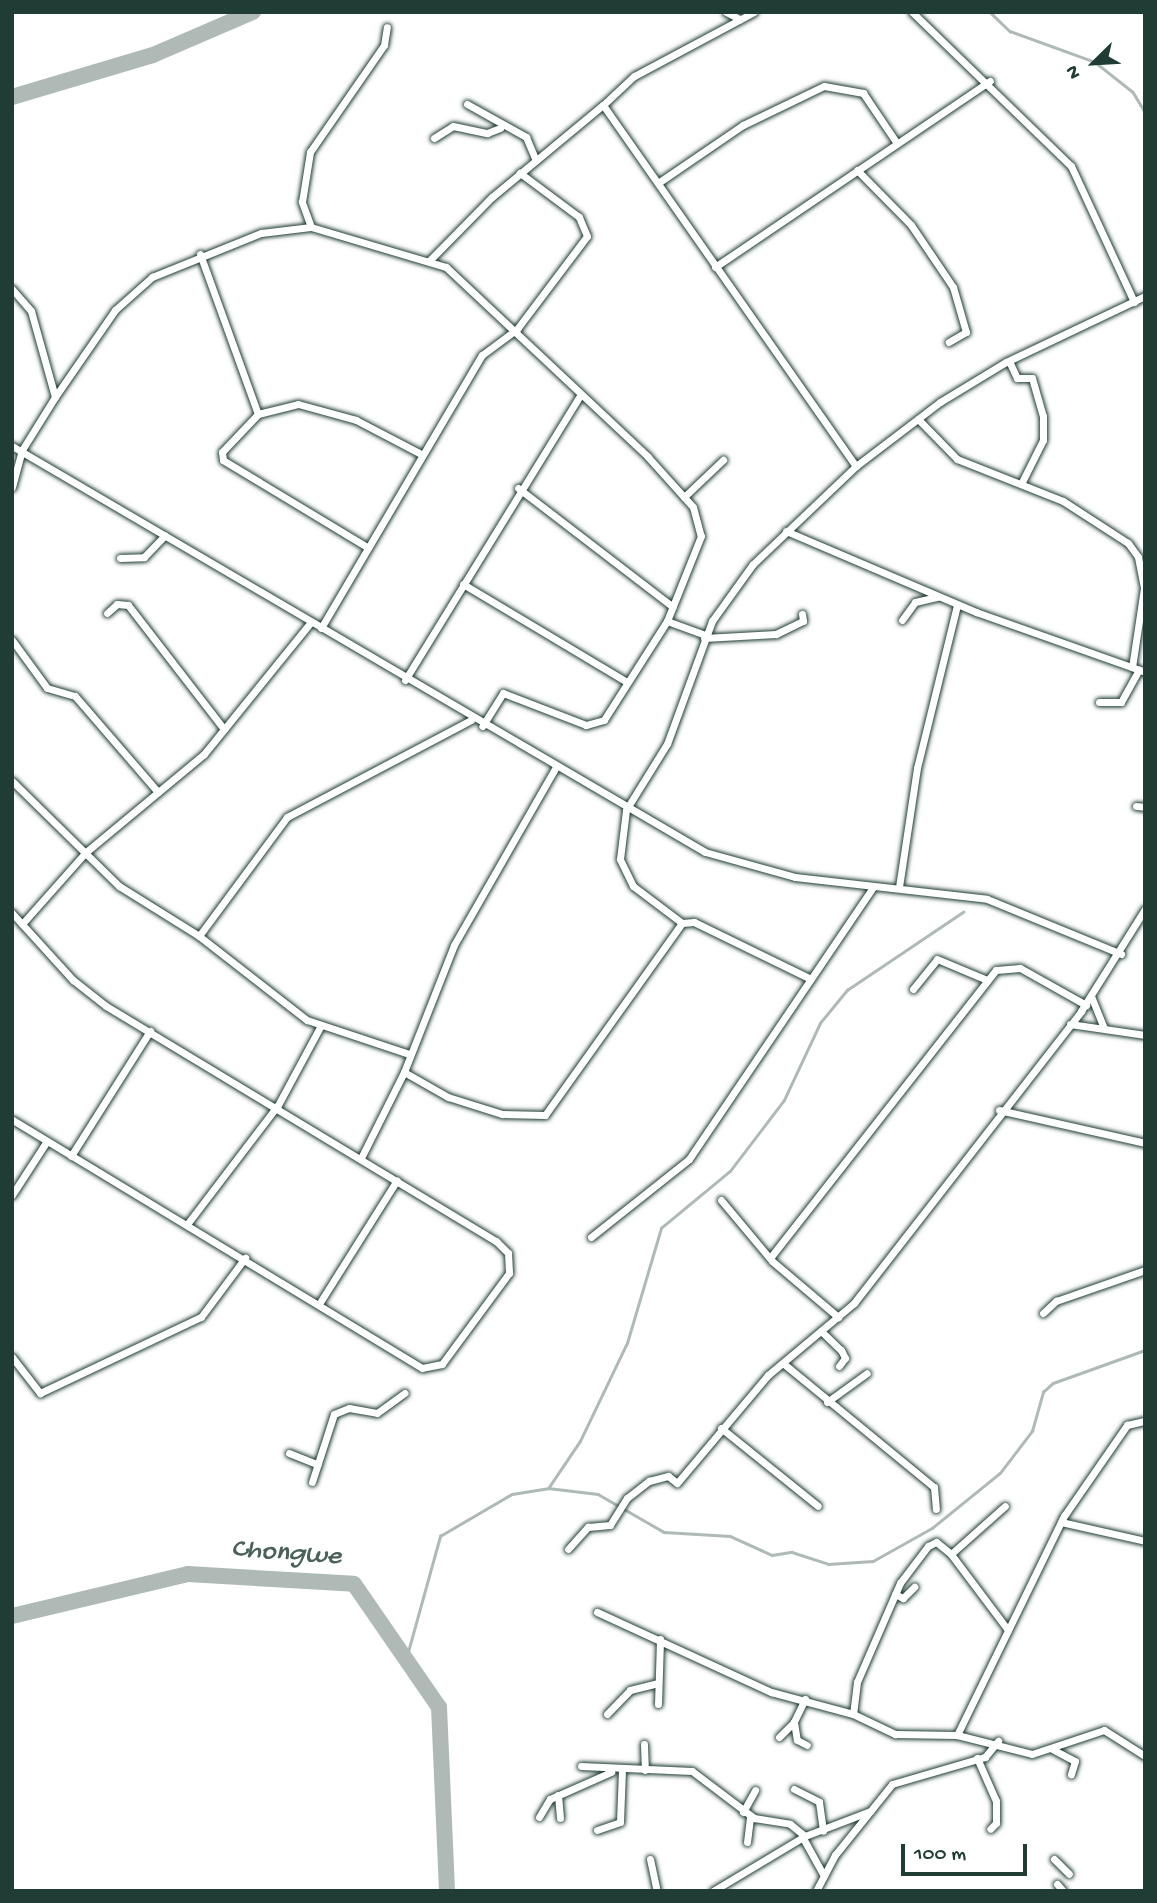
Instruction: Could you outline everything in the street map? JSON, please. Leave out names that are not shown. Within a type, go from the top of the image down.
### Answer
[{"type":"street","points":[[726,12],[740,19]]},
{"type":"street","points":[[429,261],[520,173],[634,76],[754,12]]},
{"type":"street","points":[[912,12],[990,81],[1071,166],[1133,302]]},
{"type":"street","points":[[311,227],[302,191],[310,152],[384,45],[387,27]]},
{"type":"street","points":[[715,267],[896,142],[990,81]]},
{"type":"street","points":[[658,183],[743,125],[824,86],[863,93],[896,142]]},
{"type":"street","points":[[467,104],[500,128],[526,137],[536,160]]},
{"type":"street","points":[[603,105],[856,466]]},
{"type":"street","points":[[434,138],[453,126],[473,132],[500,128]]},
{"type":"street","points":[[857,170],[911,225],[953,287],[965,332],[949,342]]},
{"type":"street","points":[[321,628],[419,453],[482,355],[517,329],[587,236],[579,217],[520,173]]},
{"type":"street","points":[[12,487],[22,450],[115,310],[152,277],[200,254],[261,233],[311,227],[429,261],[463,278],[684,496],[701,536],[667,621],[627,682],[595,724],[503,693],[482,726]]},
{"type":"street","points":[[200,254],[258,414]]},
{"type":"street","points":[[12,289],[31,311],[55,397]]},
{"type":"street","points":[[811,979],[694,922],[682,923],[633,886],[620,859],[626,810],[667,744],[704,636],[753,564],[856,466],[918,419],[1009,361],[1145,296]]},
{"type":"street","points":[[1009,361],[1017,378],[1032,378],[1043,416],[1043,440],[1021,484]]},
{"type":"street","points":[[405,680],[518,488],[580,395]]},
{"type":"street","points":[[367,547],[223,460],[229,443],[258,414],[298,404],[332,411],[419,453]]},
{"type":"street","points":[[918,419],[952,456],[1021,484],[1114,530],[1138,556],[1144,588],[1138,669],[1121,702],[1099,702]]},
{"type":"street","points":[[12,446],[321,628],[471,720],[626,810],[705,852],[750,868],[873,887],[900,887],[1031,912],[1121,954]]},
{"type":"street","points":[[684,496],[723,460]]},
{"type":"street","points":[[518,488],[673,607]]},
{"type":"street","points":[[786,531],[957,605],[1138,669]]},
{"type":"street","points":[[120,558],[144,557],[165,535]]},
{"type":"street","points":[[463,584],[627,682]]},
{"type":"street","points":[[902,620],[915,602],[938,597]]},
{"type":"street","points":[[107,613],[128,604],[224,729]]},
{"type":"street","points":[[900,887],[917,768],[957,605]]},
{"type":"street","points":[[667,621],[704,636],[776,634],[803,621],[802,614]]},
{"type":"street","points":[[22,923],[86,852],[158,792],[224,729],[310,623]]},
{"type":"street","points":[[12,640],[47,688],[75,696],[158,792]]},
{"type":"street","points":[[199,936],[287,817],[471,720]]},
{"type":"street","points":[[361,1158],[404,1072],[454,945],[555,769]]},
{"type":"street","points":[[13,783],[119,886],[199,936],[320,1027],[409,1054]]},
{"type":"street","points":[[1136,806],[1145,807]]},
{"type":"street","points":[[591,1237],[689,1159],[873,887]]},
{"type":"street","points":[[568,1549],[588,1527],[610,1525],[627,1498],[649,1480],[668,1476],[677,1483],[721,1428],[784,1364],[838,1317],[999,1110],[1086,1004],[1121,954],[1142,920],[1145,909]]},
{"type":"street","points":[[12,913],[73,981],[150,1031],[278,1105],[496,1241],[508,1253],[509,1273],[461,1342],[431,1370],[12,1120]]},
{"type":"street","points":[[404,1072],[448,1097],[502,1114],[545,1115],[682,923]]},
{"type":"street","points":[[914,989],[937,959],[987,980]]},
{"type":"street","points":[[770,1258],[987,980],[1008,965],[1086,1004]]},
{"type":"street","points":[[1091,996],[1104,1028]]},
{"type":"street","points":[[1070,1024],[1145,1035]]},
{"type":"street","points":[[188,1223],[278,1105],[320,1027]]},
{"type":"street","points":[[71,1156],[150,1031]]},
{"type":"street","points":[[999,1110],[1145,1143]]},
{"type":"street","points":[[12,1195],[47,1141]]},
{"type":"street","points":[[318,1304],[397,1180]]},
{"type":"street","points":[[721,1200],[770,1258],[838,1317]]},
{"type":"street","points":[[12,1357],[40,1393],[201,1317],[245,1258]]},
{"type":"street","points":[[1043,1313],[1056,1301],[1145,1270]]},
{"type":"street","points":[[821,1331],[845,1358],[839,1366]]},
{"type":"street","points":[[784,1364],[827,1402],[934,1487],[936,1509]]},
{"type":"street","points":[[827,1402],[867,1373]]},
{"type":"street","points":[[312,1482],[334,1414],[349,1408],[377,1413],[405,1393]]},
{"type":"street","points":[[957,1735],[1061,1522],[1127,1425],[1145,1421]]},
{"type":"street","points":[[721,1428],[818,1506]]},
{"type":"street","points":[[289,1453],[318,1465]]},
{"type":"street","points":[[951,1554],[1005,1506]]},
{"type":"street","points":[[1061,1522],[1145,1541]]},
{"type":"street","points":[[853,1714],[857,1682],[895,1594],[928,1546],[936,1542],[951,1554],[1008,1630]]},
{"type":"street","points":[[895,1594],[904,1598],[914,1587]]},
{"type":"street","points":[[597,1612],[771,1692],[853,1714],[895,1734],[957,1735],[998,1741],[1032,1754],[1104,1730],[1145,1756]]},
{"type":"street","points":[[657,1704],[660,1639]]},
{"type":"street","points":[[607,1714],[630,1690],[658,1683]]},
{"type":"street","points":[[779,1737],[794,1722],[805,1699]]},
{"type":"street","points":[[794,1722],[797,1741],[807,1745]]},
{"type":"street","points":[[816,1891],[870,1811],[892,1784],[977,1758],[998,1741]]},
{"type":"street","points":[[644,1744],[645,1770]]},
{"type":"street","points":[[1052,1749],[1068,1753],[1075,1761],[1071,1774]]},
{"type":"street","points":[[977,1758],[996,1801],[996,1823],[990,1829]]},
{"type":"street","points":[[581,1766],[620,1771],[692,1771],[746,1814],[790,1824],[804,1837],[824,1876]]},
{"type":"street","points":[[539,1817],[540,1808],[558,1795],[620,1771]]},
{"type":"street","points":[[597,1830],[620,1822],[620,1771]]},
{"type":"street","points":[[794,1789],[819,1802],[823,1831]]},
{"type":"street","points":[[747,1842],[746,1814],[755,1790]]},
{"type":"street","points":[[558,1795],[560,1818]]},
{"type":"street","points":[[713,1891],[804,1837],[870,1811]]},
{"type":"street","points":[[650,1859],[657,1891]]},
{"type":"street","points":[[1054,1859],[1069,1874]]},
{"type":"street","points":[[1057,1884],[1063,1891]]},
{"type":"waterway","name":"Chongwe","points":[[12,97],[153,55],[253,12]]},
{"type":"waterway","points":[[990,12],[1010,31],[1095,62],[1133,92],[1145,112]]},
{"type":"waterway","points":[[549,1487],[580,1441],[627,1343],[661,1228],[730,1171],[784,1100],[820,1023],[847,990],[963,912]]},
{"type":"waterway","points":[[406,1659],[440,1536],[512,1494],[548,1488],[598,1494],[664,1532],[730,1536],[772,1555],[792,1552],[828,1564],[873,1561],[932,1528],[1000,1473],[1032,1431],[1043,1392],[1053,1383],[1145,1350]]},
{"type":"waterway","name":"Chongwe","points":[[12,1616],[188,1574],[354,1584],[439,1707],[447,1891]]}]
